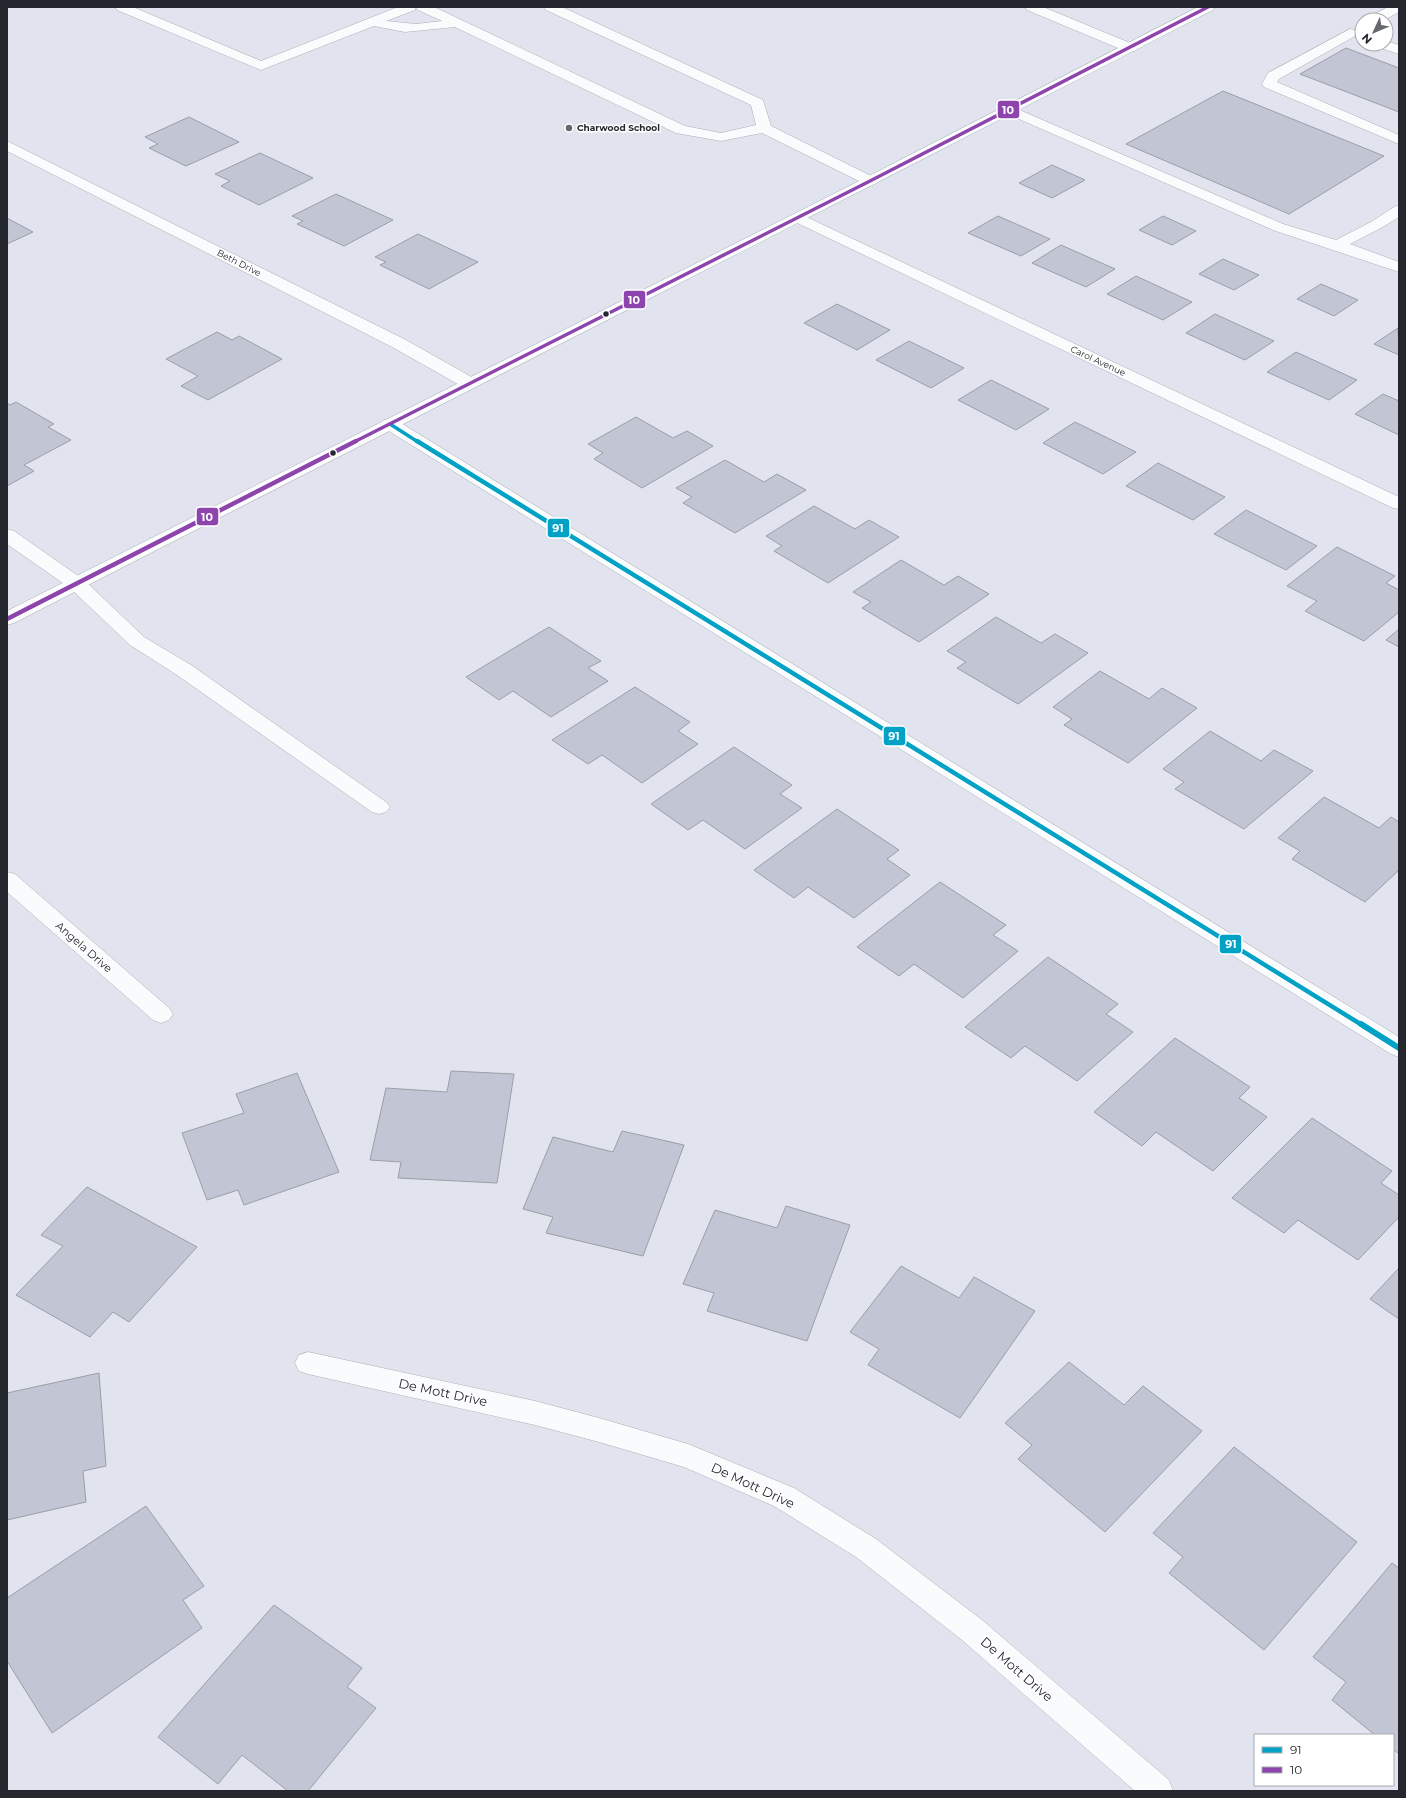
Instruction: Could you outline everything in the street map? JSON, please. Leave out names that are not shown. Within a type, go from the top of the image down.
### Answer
[{"type":"street","points":[[122,7],[261,66],[410,7]]},
{"type":"street","points":[[423,7],[681,130],[721,137],[764,128],[870,181]]},
{"type":"street","points":[[551,7],[758,103],[764,128]]},
{"type":"street","points":[[1032,7],[1130,48]]},
{"type":"street","points":[[10,614],[77,584],[469,383],[798,218],[1208,7]]},
{"type":"street","points":[[1389,12],[1398,7]]},
{"type":"street","points":[[374,22],[388,27],[404,28],[457,24]]},
{"type":"street","points":[[1354,34],[1273,76],[1269,84],[1399,140]]},
{"type":"street","points":[[1008,110],[1278,227],[1399,267]]},
{"type":"street","name":"Beth Drive","points":[[7,145],[400,344],[469,383]]},
{"type":"street","points":[[1337,246],[1376,225],[1399,210]]},
{"type":"street","name":"Carol Avenue","points":[[798,218],[1399,504]]},
{"type":"street","points":[[390,424],[1399,1048]]},
{"type":"street","points":[[7,535],[77,584],[137,641],[184,670],[379,807]]},
{"type":"street","name":"Angela Drive","points":[[7,880],[161,1014]]},
{"type":"street","name":"De Mott Drive","points":[[308,1363],[535,1413],[599,1430],[688,1456],[784,1496],[866,1548],[972,1630],[1158,1791]]},
{"type":"building","points":[[1346,48],[1399,68],[1399,112],[1300,74]]},
{"type":"building","points":[[1223,91],[1384,156],[1289,214],[1126,144]]},
{"type":"building","points":[[189,117],[239,142],[186,166],[149,148],[158,144],[145,137]]},
{"type":"building","points":[[260,153],[313,178],[259,205],[221,186],[230,181],[215,174]]},
{"type":"building","points":[[1052,165],[1085,180],[1052,198],[1019,183]]},
{"type":"building","points":[[336,194],[393,220],[344,246],[297,224],[303,221],[292,216]]},
{"type":"building","points":[[998,216],[1050,239],[1021,256],[968,233]]},
{"type":"building","points":[[1163,216],[1196,231],[1172,245],[1139,230]]},
{"type":"building","points":[[7,218],[33,232],[7,244]]},
{"type":"building","points":[[418,234],[478,262],[429,289],[380,265],[386,262],[375,257]]},
{"type":"building","points":[[1061,245],[1115,269],[1086,287],[1032,263]]},
{"type":"building","points":[[1223,259],[1259,275],[1234,290],[1199,274]]},
{"type":"building","points":[[1136,276],[1192,302],[1163,320],[1107,294]]},
{"type":"building","points":[[1321,284],[1358,300],[1334,316],[1297,299]]},
{"type":"building","points":[[837,304],[890,330],[857,350],[804,323]]},
{"type":"building","points":[[1215,314],[1274,341],[1245,360],[1186,333]]},
{"type":"building","points":[[1398,328],[1399,355],[1374,344]]},
{"type":"building","points":[[217,332],[232,340],[239,336],[282,359],[208,400],[181,386],[198,376],[166,359]]},
{"type":"building","points":[[909,341],[964,368],[931,388],[876,360]]},
{"type":"building","points":[[1296,352],[1357,380],[1329,400],[1267,372]]},
{"type":"building","points":[[991,380],[1049,409],[1016,430],[958,400]]},
{"type":"building","points":[[1383,394],[1399,401],[1399,435],[1355,414]]},
{"type":"building","points":[[16,402],[54,424],[48,427],[71,440],[24,465],[34,471],[7,486],[7,403],[10,405]]},
{"type":"building","points":[[636,417],[673,438],[687,431],[713,446],[642,488],[594,459],[603,453],[588,444]]},
{"type":"building","points":[[1075,422],[1136,452],[1103,474],[1043,443]]},
{"type":"building","points":[[725,460],[764,482],[777,474],[806,490],[735,533],[683,503],[692,497],[676,488]]},
{"type":"building","points":[[1158,463],[1225,497],[1193,520],[1126,486]]},
{"type":"building","points":[[814,506],[855,529],[869,520],[899,537],[828,583],[774,551],[782,546],[766,536]]},
{"type":"building","points":[[1246,510],[1317,546],[1286,570],[1214,534]]},
{"type":"building","points":[[1337,547],[1395,576],[1386,583],[1399,590],[1399,612],[1364,641],[1305,611],[1317,601],[1287,586]]},
{"type":"building","points":[[901,560],[944,585],[958,576],[989,594],[919,642],[862,608],[871,602],[853,592]]},
{"type":"building","points":[[996,617],[1041,643],[1055,634],[1088,653],[1018,704],[957,668],[966,662],[947,651]]},
{"type":"building","points":[[549,627],[601,661],[588,668],[608,681],[551,717],[513,691],[499,700],[466,677]]},
{"type":"building","points":[[1399,629],[1399,647],[1386,640]]},
{"type":"building","points":[[1100,671],[1149,699],[1162,688],[1197,708],[1128,763],[1064,725],[1072,719],[1053,707]]},
{"type":"building","points":[[635,687],[690,722],[678,731],[698,744],[642,783],[602,755],[588,764],[552,740]]},
{"type":"building","points":[[1210,731],[1261,761],[1274,750],[1313,771],[1244,829],[1175,789],[1184,782],[1163,769]]},
{"type":"building","points":[[734,747],[792,785],[780,794],[802,808],[745,849],[703,820],[688,830],[651,804]]},
{"type":"building","points":[[1324,797],[1379,828],[1391,817],[1399,822],[1399,870],[1365,902],[1292,859],[1300,851],[1278,838]]},
{"type":"building","points":[[837,809],[899,850],[887,859],[910,875],[854,918],[808,887],[794,898],[754,870]]},
{"type":"building","points":[[940,882],[1006,925],[993,935],[1018,951],[963,998],[914,964],[899,976],[857,947]]},
{"type":"building","points":[[1048,957],[1118,1004],[1106,1014],[1133,1032],[1077,1081],[1025,1046],[1011,1058],[965,1027]]},
{"type":"building","points":[[1175,1038],[1250,1087],[1239,1098],[1267,1117],[1213,1171],[1156,1132],[1142,1146],[1094,1112]]},
{"type":"building","points":[[451,1071],[514,1074],[497,1183],[398,1178],[401,1162],[370,1160],[386,1088],[447,1092]]},
{"type":"building","points":[[297,1073],[339,1172],[244,1205],[238,1190],[207,1200],[182,1133],[244,1113],[236,1094]]},
{"type":"building","points":[[1312,1118],[1392,1171],[1381,1183],[1399,1195],[1399,1217],[1358,1260],[1298,1220],[1284,1233],[1232,1198]]},
{"type":"building","points":[[622,1131],[684,1145],[643,1256],[546,1233],[553,1217],[523,1209],[553,1137],[613,1152]]},
{"type":"building","points":[[87,1187],[197,1247],[129,1322],[113,1312],[90,1337],[16,1295],[63,1246],[41,1235]]},
{"type":"building","points":[[786,1206],[850,1225],[807,1341],[707,1311],[714,1293],[683,1284],[715,1210],[777,1228]]},
{"type":"building","points":[[901,1266],[959,1298],[974,1277],[1035,1311],[960,1418],[868,1365],[879,1349],[850,1332]]},
{"type":"building","points":[[1399,1268],[1399,1319],[1370,1299]]},
{"type":"building","points":[[1069,1362],[1124,1405],[1143,1386],[1202,1431],[1105,1532],[1018,1459],[1032,1445],[1005,1423]]},
{"type":"building","points":[[99,1373],[106,1466],[83,1471],[86,1502],[7,1520],[7,1393]]},
{"type":"building","points":[[1234,1447],[1357,1542],[1264,1650],[1169,1573],[1183,1557],[1153,1533]]},
{"type":"building","points":[[146,1506],[204,1586],[183,1600],[202,1628],[52,1733],[7,1661],[7,1598]]},
{"type":"building","points":[[1392,1563],[1399,1568],[1399,1754],[1394,1750],[1394,1734],[1374,1734],[1332,1700],[1346,1682],[1313,1657]]},
{"type":"building","points":[[274,1605],[362,1668],[347,1687],[376,1708],[308,1791],[288,1791],[242,1755],[218,1784],[158,1737]]},
{"type":"transit line","name":"10","points":[[7,619],[469,383],[870,181],[1208,7]]},
{"type":"transit line","name":"91","points":[[390,424],[1399,1048]]},
{"type":"place","name":"Charwood School","points":[[569,128]]}]
